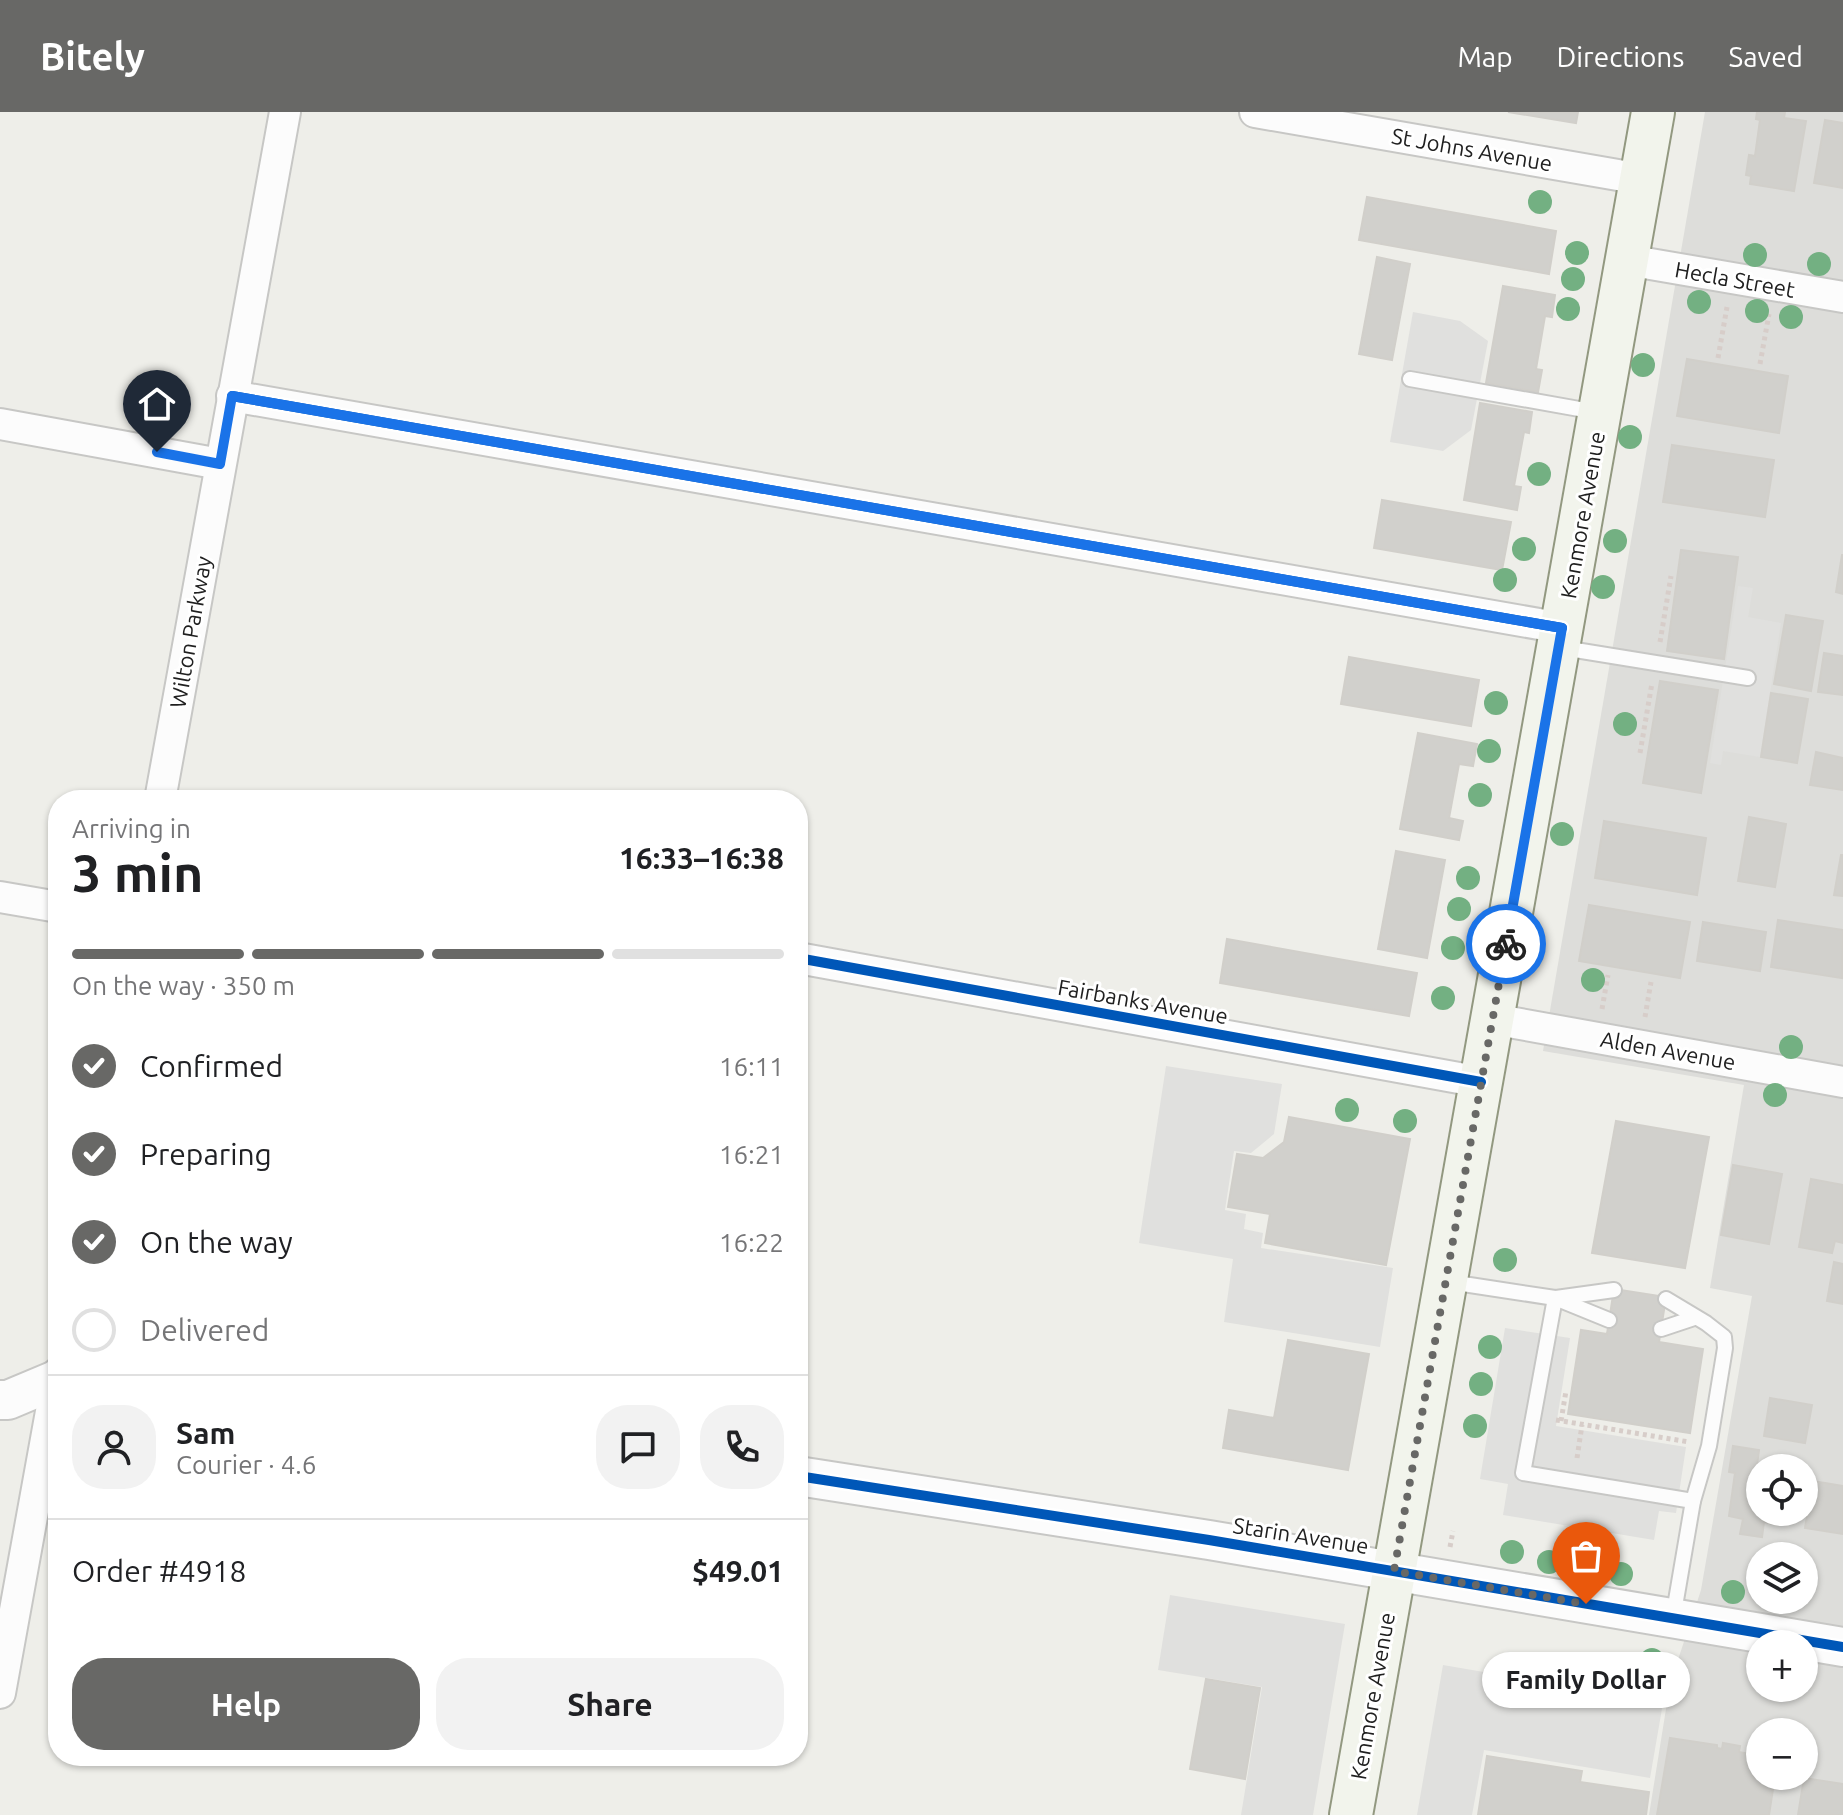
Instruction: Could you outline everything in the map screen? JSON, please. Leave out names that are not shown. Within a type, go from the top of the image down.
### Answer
[{"type":"main road","name":"Kenmore Avenue","points":[[1351,1815],[1653,112]]},
{"type":"street","points":[[285,112],[232,396],[1560,637]]},
{"type":"street","name":"St Johns Avenue","points":[[1255,112],[1641,179]]},
{"type":"street","name":"Hecla Street","points":[[1627,260],[1843,297]]},
{"type":"street","name":"Wilton Parkway","points":[[162,790],[232,396]]},
{"type":"street","points":[[0,424],[220,464]]},
{"type":"street","points":[[0,897],[48,905]]},
{"type":"street","name":"Fairbanks Avenue","points":[[808,960],[1481,1082]]},
{"type":"street","name":"Alden Avenue","points":[[1492,1019],[1843,1082]]},
{"type":"street","points":[[0,1400],[8,1400],[48,1382]]},
{"type":"street","points":[[0,1693],[48,1431]]},
{"type":"street","name":"Starin Avenue","points":[[808,1478],[1394,1571],[1843,1647]]},
{"type":"lane","points":[[1410,379],[1600,413]]},
{"type":"lane","points":[[1560,637],[1748,678]]},
{"type":"lane","points":[[1446,1282],[1555,1298],[1609,1320]]},
{"type":"lane","points":[[1555,1298],[1614,1290]]},
{"type":"lane","points":[[1555,1298],[1523,1473],[1693,1501]]},
{"type":"lane","points":[[1666,1299],[1724,1337],[1725,1348],[1709,1446],[1693,1501],[1673,1618]]},
{"type":"lane","points":[[1661,1329],[1694,1318]]},
{"type":"path","points":[[1718,358],[1727,302]]},
{"type":"path","points":[[1760,364],[1770,309]]},
{"type":"path","points":[[1600,1020],[1608,975]]},
{"type":"path","points":[[1643,1027],[1651,982]]},
{"type":"path","points":[[1566,1390],[1560,1421],[1697,1444]]},
{"type":"path","points":[[1577,1459],[1582,1425]]},
{"type":"path","points":[[1563,1550],[1566,1526]]},
{"type":"shaded area","points":[[1705,112],[1843,112],[1843,1815],[1649,1815],[1670,1684],[1701,1590],[1752,1296],[1710,1288],[1744,1085],[1543,1051]]},
{"type":"shaded area","points":[[1413,312],[1460,321],[1488,341],[1471,430],[1443,451],[1390,442]]},
{"type":"shaded area","points":[[1738,586],[1753,588],[1748,617],[1781,623],[1760,757],[1723,751],[1721,765],[1710,763]]},
{"type":"shaded area","points":[[1166,1066],[1282,1084],[1274,1134],[1251,1153],[1234,1151],[1225,1210],[1246,1214],[1244,1229],[1263,1233],[1261,1248],[1393,1268],[1380,1347],[1224,1322],[1233,1259],[1139,1243]]},
{"type":"shaded area","points":[[1505,1328],[1570,1338],[1556,1426],[1686,1447],[1676,1513],[1659,1511],[1654,1540],[1503,1515],[1508,1484],[1480,1479]]},
{"type":"shaded area","points":[[1170,1595],[1345,1624],[1313,1815],[1241,1815],[1262,1687],[1158,1670]]},
{"type":"shaded area","points":[[1443,1665],[1663,1703],[1650,1778],[1484,1750],[1472,1815],[1417,1815]]},
{"type":"building","points":[[1508,112],[1578,112],[1576,123]]},
{"type":"building","points":[[1757,112],[1785,112],[1784,118],[1806,121],[1794,191],[1750,184],[1751,176],[1746,175],[1749,155],[1755,156],[1760,120],[1756,119]]},
{"type":"building","points":[[1825,120],[1843,123],[1843,188],[1814,183]]},
{"type":"building","points":[[1367,197],[1556,231],[1549,274],[1359,240]]},
{"type":"building","points":[[1377,257],[1410,264],[1392,360],[1359,354]]},
{"type":"building","points":[[1503,286],[1555,295],[1552,317],[1545,316],[1536,369],[1542,370],[1538,392],[1486,383]]},
{"type":"building","points":[[1687,359],[1788,376],[1779,433],[1677,416]]},
{"type":"building","points":[[1480,403],[1532,412],[1529,433],[1524,432],[1514,486],[1521,487],[1517,510],[1464,500]]},
{"type":"building","points":[[1672,445],[1774,460],[1765,517],[1663,502]]},
{"type":"building","points":[[1382,500],[1511,522],[1502,570],[1374,548]]},
{"type":"building","points":[[1681,550],[1738,557],[1724,659],[1667,651]]},
{"type":"building","points":[[1843,555],[1843,594],[1836,592]]},
{"type":"building","points":[[1786,615],[1823,621],[1811,691],[1774,684]]},
{"type":"building","points":[[1824,653],[1843,656],[1843,695],[1818,692]]},
{"type":"building","points":[[1349,657],[1479,680],[1471,726],[1341,704]]},
{"type":"building","points":[[1660,681],[1718,690],[1701,793],[1643,783]]},
{"type":"building","points":[[1771,693],[1808,699],[1797,763],[1761,757]]},
{"type":"building","points":[[1418,733],[1477,744],[1473,766],[1459,764],[1449,818],[1463,821],[1459,840],[1400,829]]},
{"type":"building","points":[[1816,752],[1843,758],[1843,790],[1810,785]]},
{"type":"building","points":[[1749,817],[1786,824],[1775,887],[1738,881]]},
{"type":"building","points":[[1604,821],[1706,838],[1697,895],[1595,878]]},
{"type":"building","points":[[1396,851],[1445,860],[1427,958],[1378,949]]},
{"type":"building","points":[[1843,855],[1843,896],[1834,895]]},
{"type":"building","points":[[1589,905],[1690,922],[1680,978],[1579,961]]},
{"type":"building","points":[[1778,920],[1843,930],[1842,978],[1771,967]]},
{"type":"building","points":[[1703,922],[1766,932],[1760,971],[1697,961]]},
{"type":"building","points":[[1227,939],[1417,973],[1409,1016],[1220,983]]},
{"type":"building","points":[[1289,1117],[1410,1139],[1386,1265],[1265,1243],[1270,1214],[1228,1207],[1237,1154],[1263,1158],[1284,1142]]},
{"type":"building","points":[[1616,1121],[1709,1137],[1685,1268],[1592,1253]]},
{"type":"building","points":[[1733,1165],[1782,1174],[1769,1244],[1721,1235]]},
{"type":"building","points":[[1811,1179],[1843,1185],[1843,1243],[1835,1241],[1832,1253],[1799,1247]]},
{"type":"building","points":[[1834,1262],[1843,1264],[1843,1304],[1827,1301]]},
{"type":"building","points":[[1614,1289],[1666,1297],[1659,1342],[1703,1349],[1690,1433],[1568,1414],[1581,1330],[1607,1334]]},
{"type":"building","points":[[1288,1340],[1369,1354],[1348,1470],[1223,1448],[1229,1410],[1274,1418]]},
{"type":"building","points":[[1770,1398],[1812,1405],[1805,1443],[1764,1436]]},
{"type":"building","points":[[1733,1446],[1759,1450],[1758,1454],[1746,1454],[1746,1526],[1763,1526],[1762,1537],[1740,1534],[1743,1519],[1729,1516],[1735,1473],[1729,1472]]},
{"type":"building","points":[[1818,1482],[1843,1486],[1843,1534],[1805,1528],[1818,1526]]},
{"type":"building","points":[[1206,1679],[1260,1688],[1245,1779],[1190,1769]]},
{"type":"building","points":[[1670,1738],[1717,1745],[1722,1749],[1723,1743],[1740,1746],[1739,1752],[1746,1753],[1746,1790],[1773,1790],[1769,1815],[1657,1815]]},
{"type":"building","points":[[1487,1756],[1582,1771],[1580,1782],[1649,1792],[1646,1815],[1478,1815]]},
{"type":"building","points":[[1818,1780],[1843,1784],[1843,1815],[1798,1815],[1802,1790],[1818,1790]]},
{"type":"cycle path","points":[[232,396],[1562,628]]},
{"type":"cycle path","points":[[808,960],[1481,1082]]},
{"type":"cycle path","points":[[808,1478],[1209,1540],[1843,1647]]},
{"type":"way so far","points":[[1506,944],[1394,1571],[1586,1604]]},
{"type":"place","name":"Family Dollar","points":[[1586,1604]]},
{"type":"route","points":[[157,452],[220,464],[232,396],[1562,628],[1506,944]]}]
